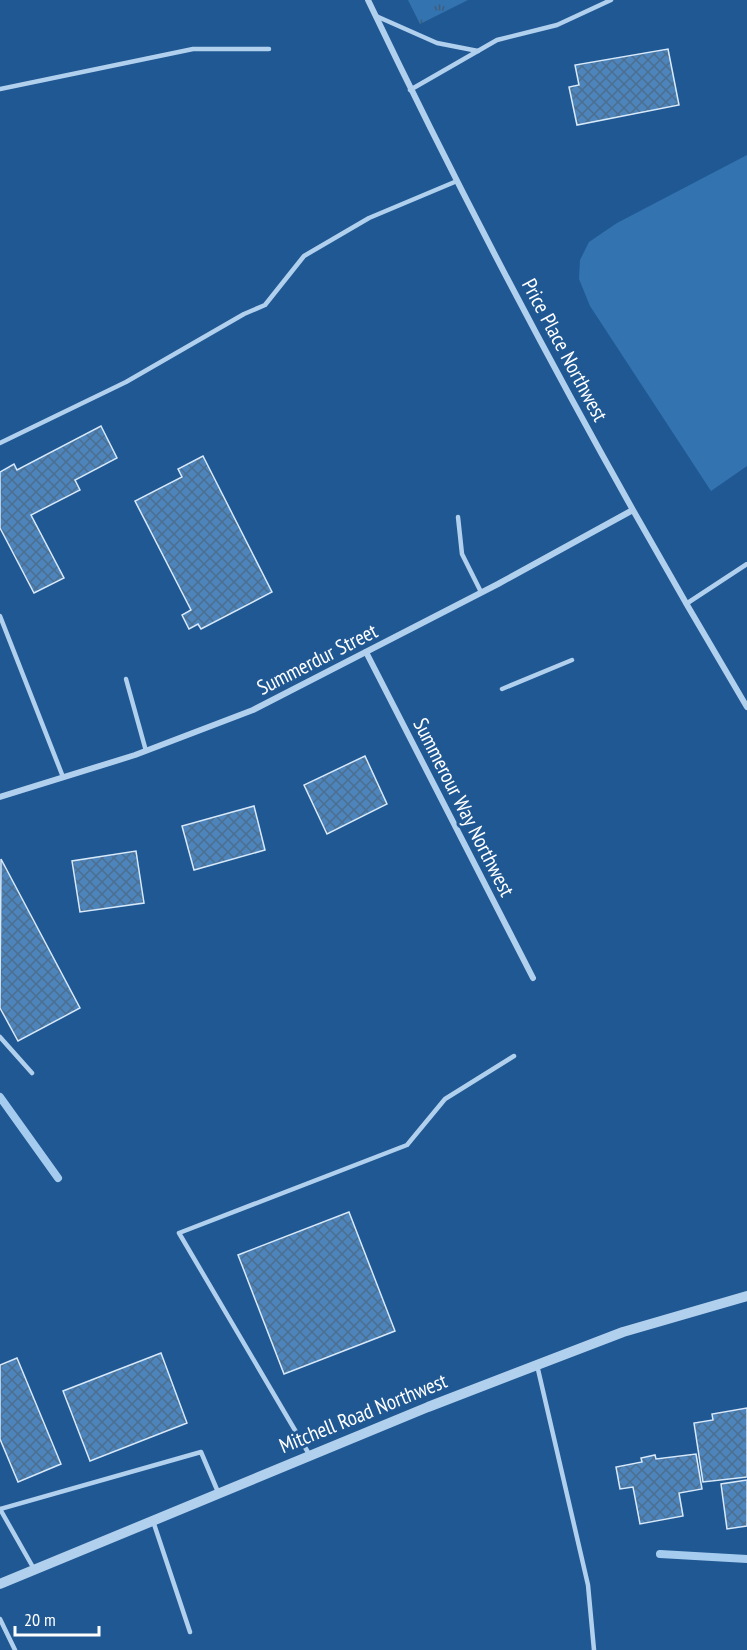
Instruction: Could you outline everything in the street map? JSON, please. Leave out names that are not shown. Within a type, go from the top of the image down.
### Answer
[{"type":"street","name":"Price Place Northwest","points":[[368,0],[410,90],[631,511],[747,707]]},
{"type":"street","name":"Summerdur Street","points":[[0,796],[146,751],[253,710],[631,511]]},
{"type":"street","name":"Summerour Way Northwest","points":[[366,652],[533,978]]},
{"type":"street","name":"Mitchell Road Northwest","points":[[0,1584],[537,1365],[623,1332],[747,1296]]},
{"type":"lane","points":[[410,90],[496,40],[557,25],[611,0]]},
{"type":"lane","points":[[375,16],[437,43],[478,51]]},
{"type":"lane","points":[[0,89],[193,49],[269,49]]},
{"type":"lane","points":[[0,443],[126,382],[244,314],[266,305],[304,256],[369,218],[457,181]]},
{"type":"lane","points":[[458,517],[462,554],[481,592]]},
{"type":"lane","points":[[686,604],[747,564]]},
{"type":"lane","points":[[0,616],[63,777]]},
{"type":"lane","points":[[502,689],[572,660]]},
{"type":"lane","points":[[126,679],[146,751]]},
{"type":"lane","points":[[0,1037],[32,1073]]},
{"type":"lane","points":[[310,1456],[179,1233],[407,1145],[445,1099],[514,1056]]},
{"type":"lane","points":[[537,1365],[588,1585],[594,1650]]},
{"type":"lane","points":[[35,1569],[0,1509],[201,1452],[218,1494]]},
{"type":"lane","points":[[153,1521],[190,1632]]},
{"type":"lane","points":[[0,1619],[15,1650]]},
{"type":"green space","points":[[408,0],[468,0],[420,24]]},
{"type":"green space","points":[[747,155],[747,466],[711,491],[590,306],[579,279],[580,260],[589,242],[617,223]]},
{"type":"building","points":[[668,49],[679,105],[577,125],[569,87],[579,85],[575,65]]},
{"type":"building","points":[[101,426],[117,458],[75,480],[80,490],[31,515],[64,578],[34,593],[0,528],[0,472],[14,464],[17,470]]},
{"type":"building","points":[[203,456],[272,592],[201,629],[198,624],[189,629],[182,615],[191,610],[135,501],[182,477],[178,469]]},
{"type":"building","points":[[365,756],[387,804],[327,834],[304,785]]},
{"type":"building","points":[[254,806],[265,850],[194,870],[182,826]]},
{"type":"building","points":[[136,851],[144,903],[80,912],[72,861]]},
{"type":"building","points":[[1,859],[80,1008],[18,1041],[0,1008]]},
{"type":"building","points":[[349,1212],[395,1331],[284,1374],[238,1255]]},
{"type":"building","points":[[161,1353],[187,1423],[90,1461],[63,1391]]},
{"type":"building","points":[[17,1358],[61,1464],[18,1482],[0,1439],[0,1365]]},
{"type":"building","points":[[747,1408],[747,1477],[703,1482],[694,1423],[713,1420],[712,1414]]},
{"type":"building","points":[[696,1454],[702,1489],[679,1493],[683,1516],[640,1524],[633,1487],[620,1489],[616,1467],[642,1462],[641,1458],[655,1455],[656,1459]]},
{"type":"building","points":[[747,1480],[747,1526],[727,1529],[721,1484]]},
{"type":"waterway","points":[[0,1097],[58,1178]]},
{"type":"waterway","points":[[660,1554],[747,1559]]}]
